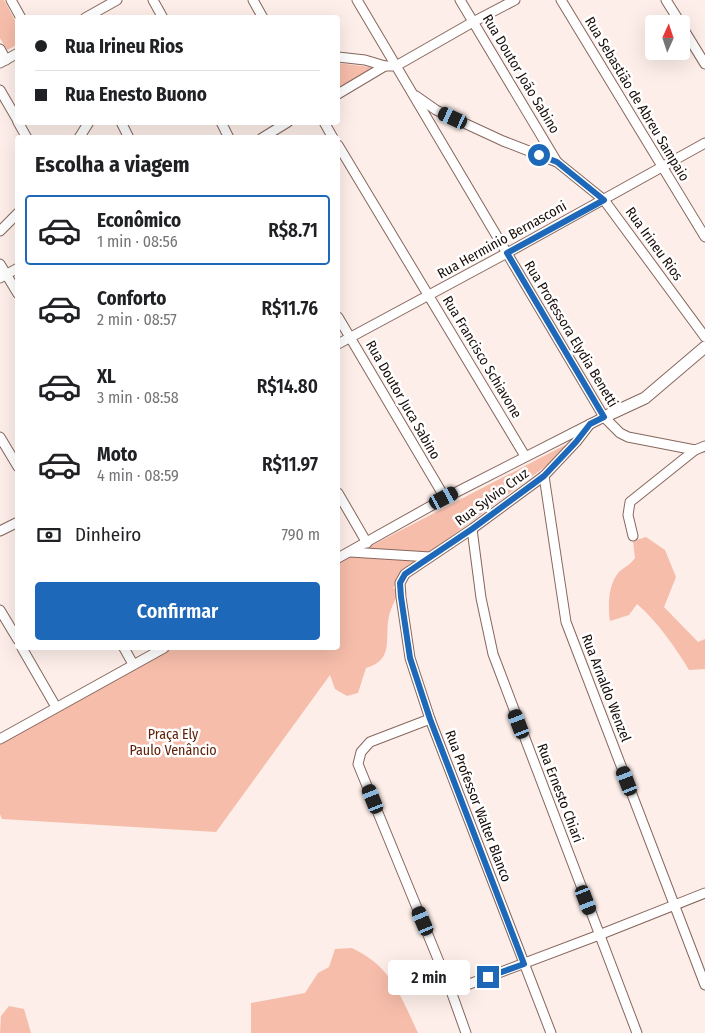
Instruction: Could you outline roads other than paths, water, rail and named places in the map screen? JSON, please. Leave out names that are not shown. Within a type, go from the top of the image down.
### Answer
[{"type":"street","points":[[11,0],[19,15]]},
{"type":"street","points":[[90,15],[117,0]]},
{"type":"street","points":[[153,0],[160,15]]},
{"type":"street","points":[[253,0],[261,15]]},
{"type":"street","name":"Rua Professora Elydia Benetti","points":[[357,0],[604,417],[620,433],[628,437],[695,450]]},
{"type":"street","name":"Rua Doutor João Sabino","points":[[460,0],[557,162]]},
{"type":"street","points":[[340,57],[365,60],[385,66],[396,66],[515,0]]},
{"type":"street","name":"Rua Sebastião de Abreu Sampaio","points":[[561,0],[705,237]]},
{"type":"street","points":[[666,0],[675,15]]},
{"type":"street","points":[[690,39],[705,64]]},
{"type":"street","points":[[0,50],[3,61],[15,55]]},
{"type":"street","points":[[340,93],[385,66]]},
{"type":"street","points":[[0,90],[15,117]]},
{"type":"street","name":"Rua Irineu Rios","points":[[413,94],[436,110],[503,141],[557,162],[604,200],[705,337]]},
{"type":"street","points":[[267,135],[283,125]]},
{"type":"street","name":"Rua Herminio Bernasconi","points":[[340,343],[705,143]]},
{"type":"street","name":"Rua Francisco Schiavone","points":[[340,148],[525,456]]},
{"type":"street","points":[[0,231],[15,216]]},
{"type":"street","points":[[0,264],[3,276],[15,290]]},
{"type":"street","points":[[3,276],[15,270]]},
{"type":"street","name":"Rua Doutor Juca Sabino","points":[[340,320],[444,498]]},
{"type":"street","points":[[340,557],[444,498],[525,456],[645,398],[705,347]]},
{"type":"street","name":"Rua Sylvio Cruz","points":[[400,583],[405,574],[472,529],[544,476],[590,424]]},
{"type":"street","points":[[0,436],[15,462]]},
{"type":"street","points":[[633,536],[628,515],[630,502],[695,450],[705,446]]},
{"type":"street","name":"Rua Arnaldo Wenzel","points":[[544,476],[566,622],[705,985]]},
{"type":"street","points":[[340,496],[367,543]]},
{"type":"street","points":[[0,531],[15,524]]},
{"type":"street","name":"Rua Ernesto Chiari","points":[[472,529],[481,598],[493,654],[637,1033]]},
{"type":"street","points":[[350,552],[430,556]]},
{"type":"street","name":"Rua Professor Walter Blanco","points":[[400,583],[410,658],[430,719],[551,1033]]},
{"type":"street","points":[[0,610],[15,635]]},
{"type":"street","points":[[23,650],[56,707]]},
{"type":"street","points":[[125,650],[133,664]]},
{"type":"street","points":[[0,739],[160,650]]},
{"type":"street","points":[[430,719],[370,742],[361,752],[358,764],[451,991],[466,1033]]},
{"type":"street","points":[[451,991],[705,893]]},
{"type":"park label","name":"Praça Ely Paulo Venâncio","points":[[173,742]]}]
